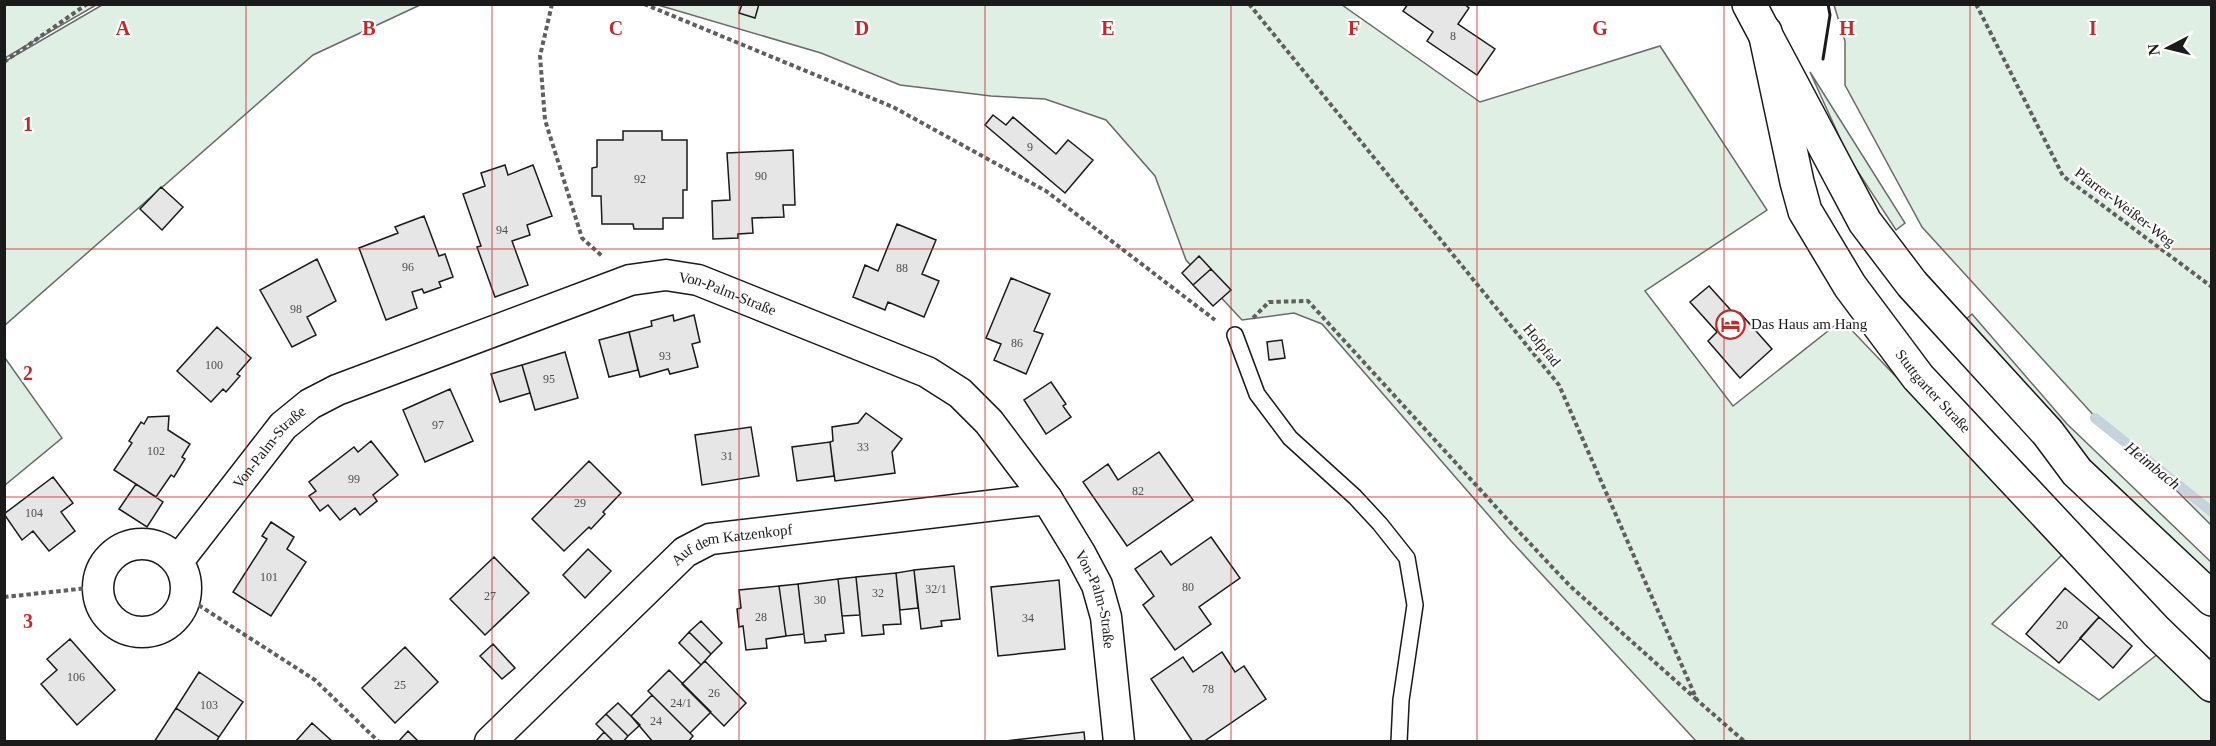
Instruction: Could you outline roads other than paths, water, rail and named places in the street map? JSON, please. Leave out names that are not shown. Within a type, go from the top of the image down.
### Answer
[{"type":"main road","points":[[1757,18],[1865,222],[1912,284],[2048,434],[2077,472],[2211,599]]},
{"type":"main road","name":"Stuttgarter Straße","points":[[1757,18],[1805,211],[1850,286],[1918,377],[2156,631],[2211,685]]},
{"type":"street","name":"Von-Palm-Straße","points":[[178,561],[283,426],[310,404],[337,390],[630,280],[666,274],[698,280],[927,372],[960,393],[988,422],[1047,499],[1097,585],[1106,617],[1119,741]]},
{"type":"street","name":"Auf dem Katzenkopf","points":[[490,741],[685,552],[710,539],[1047,499]]},
{"type":"street","points":[[139,543],[160,547],[178,561],[186,578],[186,597],[178,614],[164,627],[146,632],[127,630],[111,620],[101,605],[98,587],[103,566],[118,550],[139,543]]},
{"type":"lane","points":[[1235,335],[1257,394],[1290,438],[1355,497],[1407,558],[1415,605],[1401,700],[1399,741]]},
{"type":"waterway","name":"Heimbach","points":[[2095,418],[2212,512]]},
{"type":"place","name":"Das Haus am Hang","points":[[1730,324]]}]
